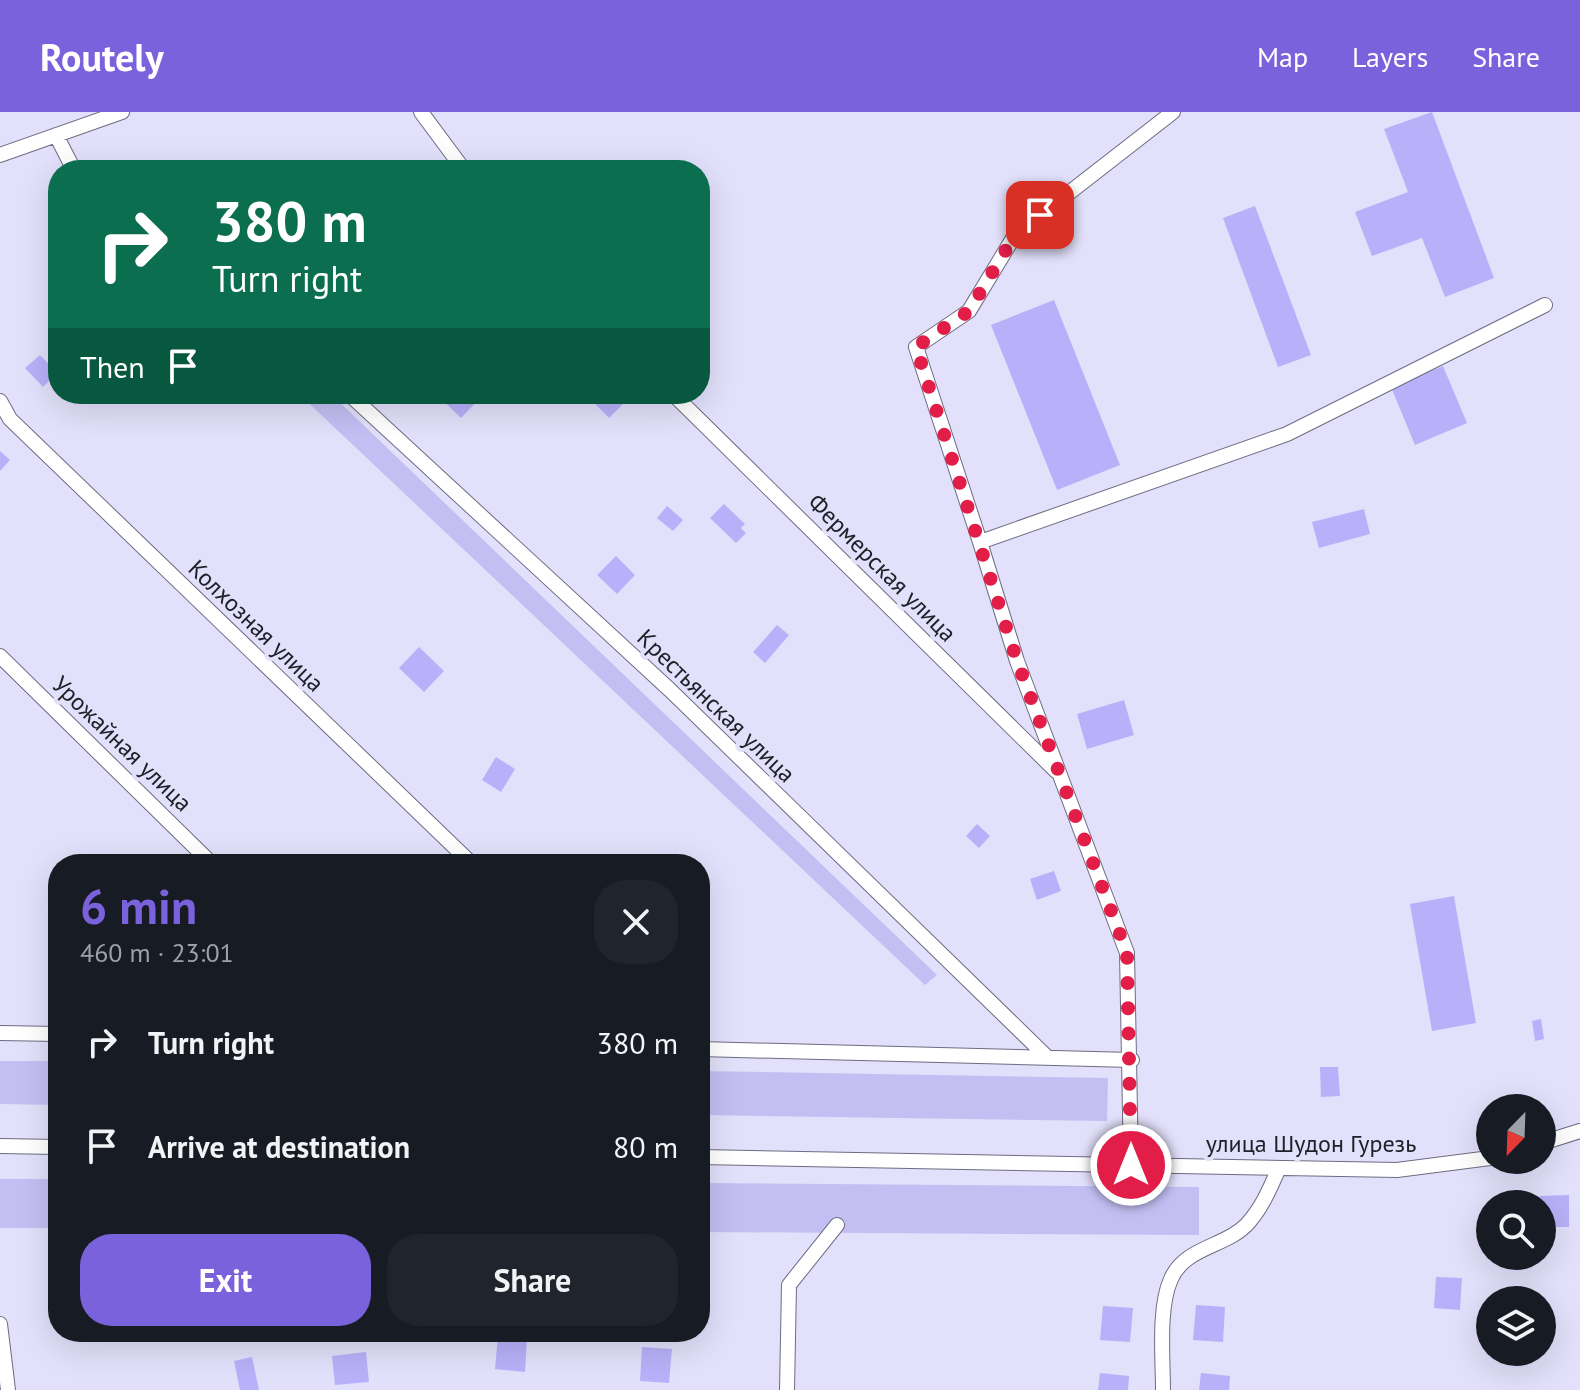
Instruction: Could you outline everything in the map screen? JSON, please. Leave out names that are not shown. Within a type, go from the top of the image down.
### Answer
[{"type":"street","points":[[0,155],[122,112]]},
{"type":"street","points":[[421,112],[457,160]]},
{"type":"street","points":[[1131,1165],[1132,1060],[1127,953],[1012,648],[916,347],[969,311],[1015,235],[1173,112]]},
{"type":"street","points":[[56,135],[69,160]]},
{"type":"street","points":[[980,542],[1287,434],[1545,305]]},
{"type":"street","name":"Колхозная улица","points":[[0,401],[10,419],[462,854]]},
{"type":"street","name":"Крестьянская улица","points":[[360,404],[670,690],[1047,1057]]},
{"type":"street","name":"Фермерская улица","points":[[683,404],[1060,774]]},
{"type":"street","name":"Урожайная улица","points":[[0,656],[202,854]]},
{"type":"street","points":[[0,1033],[48,1034]]},
{"type":"street","points":[[710,1049],[1132,1060]]},
{"type":"street","points":[[1556,1139],[1580,1131]]},
{"type":"street","points":[[0,1146],[48,1147]]},
{"type":"street","name":"улица Шудон Гурезь","points":[[710,1157],[1397,1170],[1476,1160]]},
{"type":"street","points":[[1163,1390],[1164,1322],[1170,1280],[1181,1263],[1249,1223],[1266,1197],[1279,1168]]},
{"type":"street","points":[[787,1390],[789,1285],[837,1225]]},
{"type":"street","points":[[0,1324],[8,1390]]},
{"type":"shaded area","points":[[310,404],[341,404],[937,975],[925,985]]},
{"type":"shaded area","points":[[0,1061],[48,1061],[48,1105],[0,1104]]},
{"type":"shaded area","points":[[710,1071],[1108,1078],[1107,1121],[710,1115]]},
{"type":"shaded area","points":[[0,1179],[48,1179],[48,1228],[0,1228]]},
{"type":"shaded area","points":[[710,1183],[1199,1187],[1199,1235],[710,1232]]},
{"type":"building","points":[[1432,112],[1494,278],[1445,297],[1422,238],[1372,256],[1355,212],[1408,192],[1384,129]]},
{"type":"building","points":[[1255,206],[1311,355],[1278,367],[1223,218]]},
{"type":"building","points":[[1054,300],[1120,465],[1057,490],[991,325]]},
{"type":"building","points":[[40,355],[48,363],[48,382],[43,387],[25,368]]},
{"type":"building","points":[[1443,366],[1467,423],[1415,445],[1391,387]]},
{"type":"building","points":[[446,404],[474,404],[461,418]]},
{"type":"building","points":[[595,404],[623,404],[609,418]]},
{"type":"building","points":[[0,451],[10,460],[0,471]]},
{"type":"building","points":[[724,504],[745,524],[741,528],[746,533],[736,543],[710,518]]},
{"type":"building","points":[[667,506],[683,520],[673,531],[657,518]]},
{"type":"building","points":[[1364,509],[1370,534],[1319,548],[1312,522]]},
{"type":"building","points":[[616,556],[635,575],[617,594],[597,575]]},
{"type":"building","points":[[777,625],[789,635],[765,663],[753,652]]},
{"type":"building","points":[[419,647],[444,671],[424,692],[399,668]]},
{"type":"building","points":[[1124,700],[1134,735],[1087,749],[1077,714]]},
{"type":"building","points":[[496,757],[515,769],[501,792],[482,780]]},
{"type":"building","points":[[977,824],[990,836],[979,848],[966,836]]},
{"type":"building","points":[[1054,871],[1061,891],[1037,900],[1030,879]]},
{"type":"building","points":[[1454,896],[1476,1023],[1432,1031],[1410,904]]},
{"type":"building","points":[[1541,1019],[1544,1039],[1535,1041],[1532,1021]]},
{"type":"building","points":[[1320,1067],[1338,1067],[1340,1096],[1321,1097]]},
{"type":"building","points":[[1556,1195],[1569,1195],[1569,1227],[1556,1227]]},
{"type":"building","points":[[1436,1277],[1462,1278],[1460,1310],[1434,1308]]},
{"type":"building","points":[[1196,1305],[1225,1307],[1223,1342],[1193,1340]]},
{"type":"building","points":[[1103,1306],[1133,1308],[1130,1342],[1100,1340]]},
{"type":"building","points":[[497,1342],[527,1342],[525,1372],[495,1369]]},
{"type":"building","points":[[642,1347],[672,1349],[669,1383],[640,1381]]},
{"type":"building","points":[[366,1352],[369,1382],[335,1385],[332,1356]]},
{"type":"building","points":[[252,1357],[259,1390],[240,1390],[234,1361]]},
{"type":"building","points":[[1100,1373],[1129,1376],[1128,1390],[1098,1390]]},
{"type":"building","points":[[1201,1373],[1230,1376],[1229,1390],[1199,1390]]},
{"type":"route","points":[[1040,215],[1015,235],[969,311],[916,347],[1017,661],[1127,953],[1132,1060],[1131,1165]]}]
